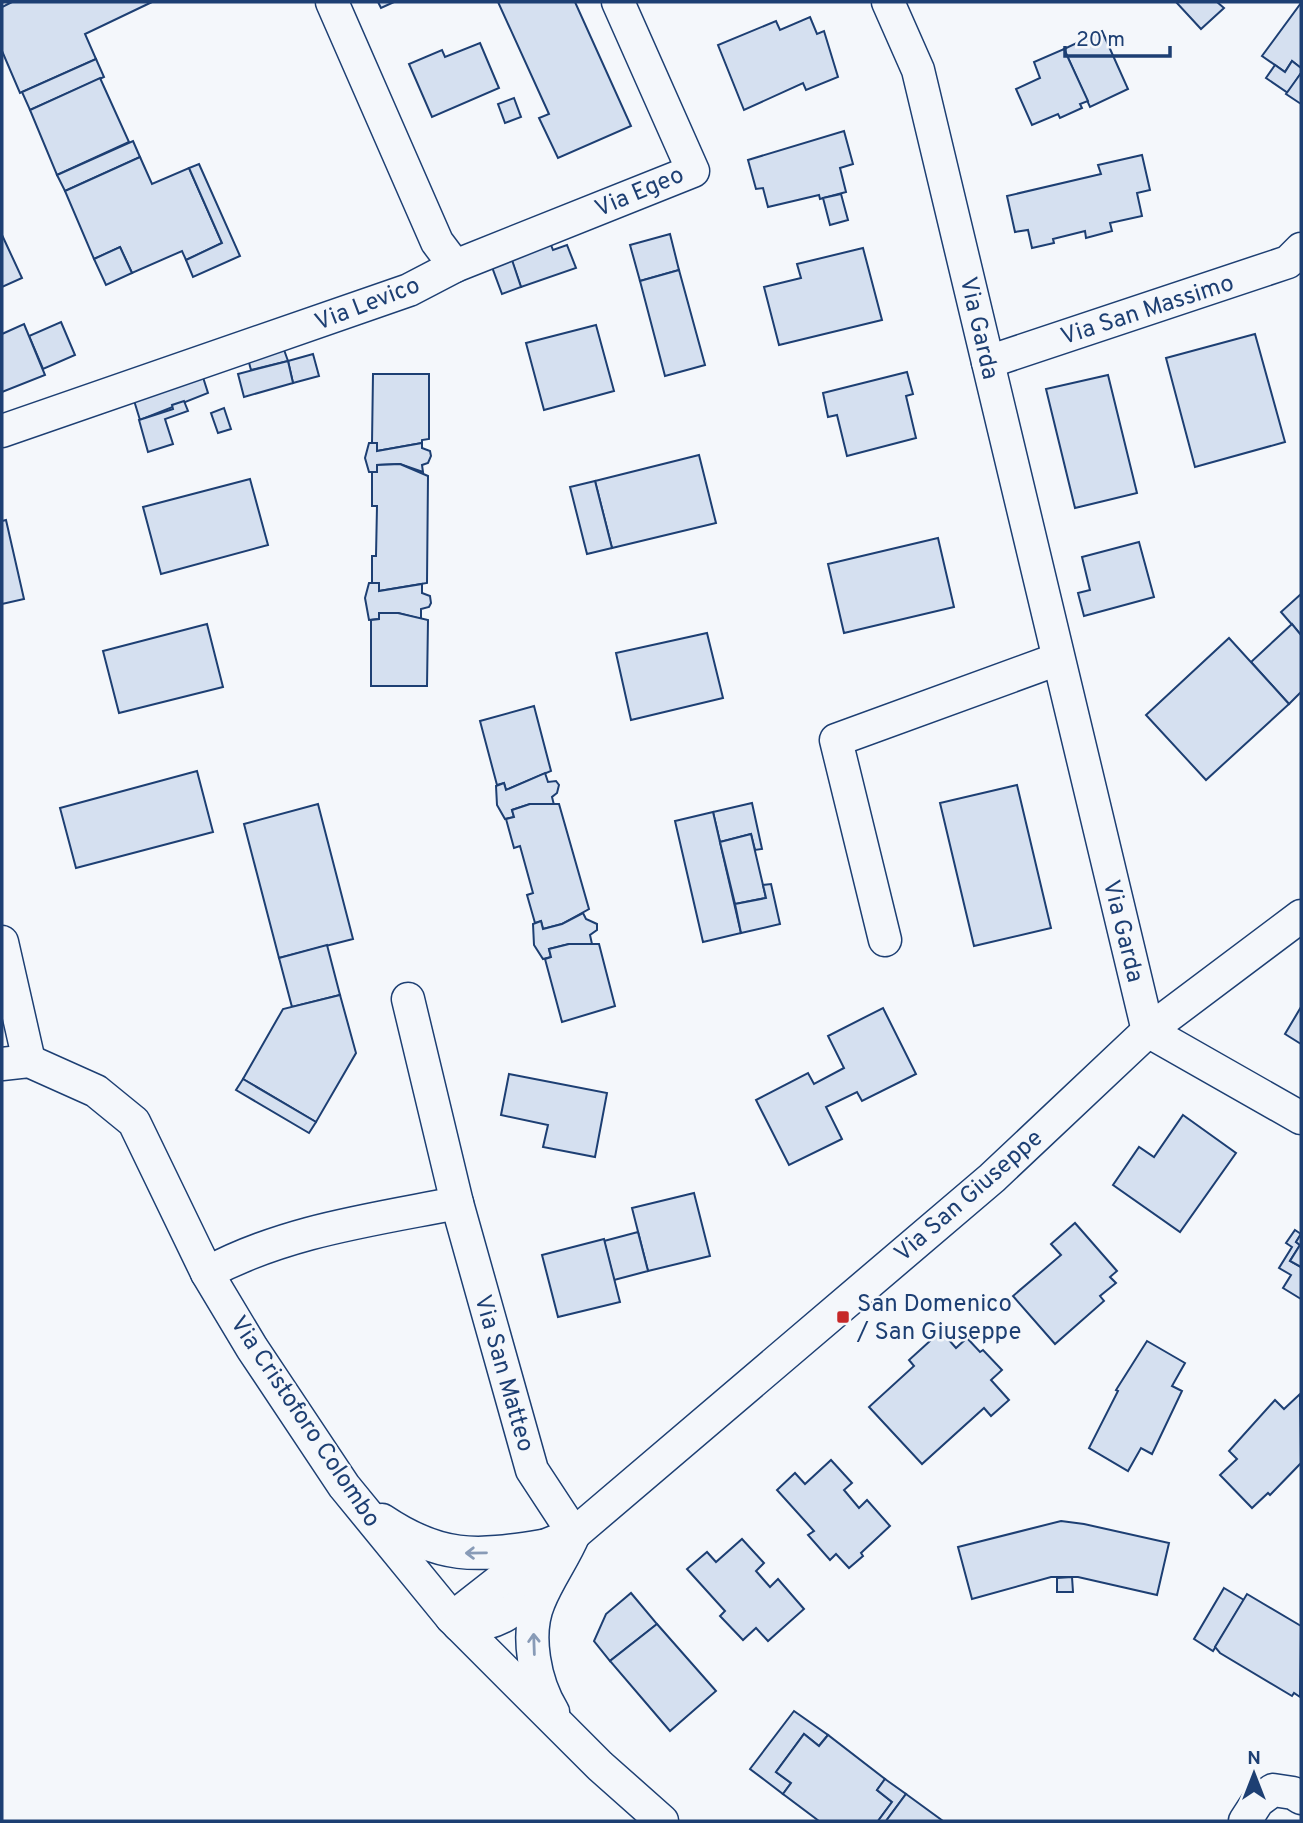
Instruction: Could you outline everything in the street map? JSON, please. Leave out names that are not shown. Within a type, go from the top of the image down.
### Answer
[{"type":"street","name":"Via Levico","points":[[2,431],[409,290],[455,266],[437,242],[332,2]]},
{"type":"street","name":"Via Egeo","points":[[455,266],[693,171],[618,2]]},
{"type":"street","name":"Via Garda","points":[[888,2],[918,70],[1148,1031]]},
{"type":"street","name":"Via San Massimo","points":[[988,362],[1288,262],[1301,249]]},
{"type":"street","points":[[885,940],[836,740],[1058,659]]},
{"type":"street","name":"Via San Giuseppe","points":[[456,1622],[552,1555],[573,1534],[992,1178],[1148,1031],[1301,916]]},
{"type":"street","points":[[2,942],[16,1062]]},
{"type":"street","name":"Via San Matteo","points":[[408,999],[457,1203],[532,1470],[573,1534]]},
{"type":"street","points":[[1148,1031],[1301,1118]]},
{"type":"street","name":"Via Cristoforo Colombo","points":[[16,1062],[96,1091],[134,1122],[208,1273],[252,1348],[362,1507],[456,1622],[563,1730],[662,1821]]},
{"type":"street","points":[[208,1273],[235,1258],[293,1236],[457,1203]]},
{"type":"street","points":[[362,1507],[399,1532],[435,1549],[469,1554],[552,1555]]},
{"type":"street","name":"Via San Giuseppe","points":[[552,1555],[538,1603],[533,1634],[535,1666],[543,1697],[563,1730]]},
{"type":"street","points":[[1245,1821],[1258,1801],[1273,1790],[1301,1798]]},
{"type":"building","points":[[12,2],[152,2],[85,34],[96,59],[20,93],[2,51],[2,7]]},
{"type":"building","points":[[378,2],[394,2],[381,8]]},
{"type":"building","points":[[498,2],[575,2],[631,126],[558,158],[539,118],[549,114]]},
{"type":"building","points":[[1176,2],[1217,2],[1224,8],[1201,29]]},
{"type":"building","points":[[1301,3],[1301,68],[1292,61],[1285,72],[1262,56]]},
{"type":"building","points":[[810,17],[817,34],[824,31],[838,77],[806,90],[803,83],[744,110],[718,45],[776,21],[780,30]]},
{"type":"building","points":[[1102,31],[1128,89],[1090,107],[1064,49]]},
{"type":"building","points":[[480,43],[499,88],[432,117],[409,64],[442,50],[445,57]]},
{"type":"building","points":[[1064,49],[1088,101],[1080,104],[1082,108],[1060,118],[1058,114],[1032,125],[1016,89],[1040,78],[1034,62]]},
{"type":"building","points":[[96,59],[104,77],[30,110],[22,92]]},
{"type":"building","points":[[1292,61],[1301,68],[1301,73],[1288,93],[1266,78],[1275,65],[1285,72]]},
{"type":"building","points":[[1301,73],[1301,104],[1286,94]]},
{"type":"building","points":[[100,78],[129,142],[57,175],[30,110]]},
{"type":"building","points":[[514,98],[521,117],[505,123],[498,104]]},
{"type":"building","points":[[844,131],[853,164],[840,168],[846,192],[820,199],[819,195],[768,207],[763,188],[756,189],[748,160]]},
{"type":"building","points":[[133,141],[140,157],[65,191],[57,175]]},
{"type":"building","points":[[1142,155],[1150,190],[1137,193],[1142,216],[1110,223],[1112,231],[1086,238],[1085,231],[1053,239],[1054,243],[1032,248],[1028,230],[1015,232],[1007,196],[1101,174],[1098,165]]},
{"type":"building","points":[[140,157],[152,184],[189,168],[222,243],[186,260],[182,251],[132,273],[120,247],[94,259],[65,191]]},
{"type":"building","points":[[199,164],[240,256],[193,277],[186,260],[222,243],[189,168]]},
{"type":"building","points":[[841,194],[848,220],[830,225],[823,198]]},
{"type":"building","points":[[546,232],[553,250],[567,245],[576,268],[521,287],[507,247]]},
{"type":"building","points":[[670,234],[679,270],[640,281],[630,245]]},
{"type":"building","points":[[2,235],[22,278],[2,287]]},
{"type":"building","points":[[120,247],[132,273],[106,285],[94,259]]},
{"type":"building","points":[[863,248],[882,320],[779,345],[764,287],[801,278],[797,264]]},
{"type":"building","points":[[512,260],[521,287],[502,294],[492,267]]},
{"type":"building","points":[[679,270],[705,365],[665,376],[640,281]]},
{"type":"building","points":[[61,322],[75,355],[43,369],[29,336]]},
{"type":"building","points":[[24,324],[45,375],[2,392],[2,334]]},
{"type":"building","points":[[596,325],[614,391],[544,410],[526,343]]},
{"type":"building","points":[[1255,334],[1285,442],[1195,467],[1166,358]]},
{"type":"building","points":[[283,347],[288,361],[251,370],[248,359]]},
{"type":"building","points":[[313,354],[319,376],[293,383],[288,361]]},
{"type":"building","points":[[288,361],[293,383],[244,397],[238,374]]},
{"type":"building","points":[[201,371],[208,393],[140,420],[132,394]]},
{"type":"building","points":[[907,372],[913,394],[906,396],[916,438],[847,456],[837,415],[828,417],[823,393]]},
{"type":"building","points":[[373,374],[429,374],[429,439],[422,440],[422,443],[377,451],[377,443],[372,443]]},
{"type":"building","points":[[1108,375],[1137,493],[1075,508],[1046,389]]},
{"type":"building","points":[[184,401],[188,411],[165,419],[173,444],[148,452],[139,420],[173,409],[172,405]]},
{"type":"building","points":[[224,408],[231,429],[218,433],[211,413]]},
{"type":"building","points":[[369,443],[377,443],[377,451],[422,443],[422,448],[430,451],[431,456],[428,463],[422,465],[423,472],[400,464],[377,465],[377,472],[369,472],[365,458]]},
{"type":"building","points":[[699,455],[716,523],[612,548],[595,481]]},
{"type":"building","points":[[400,464],[428,476],[427,583],[379,591],[379,583],[372,583],[372,556],[376,556],[377,506],[372,506],[372,472],[377,472],[377,465]]},
{"type":"building","points":[[250,479],[268,545],[161,574],[143,507]]},
{"type":"building","points":[[595,481],[612,548],[587,554],[570,487]]},
{"type":"building","points":[[6,520],[24,599],[2,604],[2,521]]},
{"type":"building","points":[[938,538],[954,607],[844,633],[828,564]]},
{"type":"building","points":[[1139,542],[1154,597],[1084,616],[1078,593],[1090,590],[1082,557]]},
{"type":"building","points":[[369,583],[379,583],[379,591],[422,584],[422,593],[430,596],[431,603],[429,607],[421,609],[421,619],[398,613],[379,613],[379,619],[369,620],[365,598]]},
{"type":"building","points":[[1301,594],[1301,635],[1281,612]]},
{"type":"building","points":[[379,613],[398,613],[428,620],[427,686],[371,686],[371,620],[379,619]]},
{"type":"building","points":[[207,624],[223,687],[119,713],[103,651]]},
{"type":"building","points":[[1292,624],[1301,635],[1301,692],[1289,704],[1251,662]]},
{"type":"building","points":[[707,633],[723,698],[631,720],[616,653]]},
{"type":"building","points":[[1229,638],[1289,704],[1206,780],[1146,715]]},
{"type":"building","points":[[534,706],[551,771],[506,790],[504,783],[497,785],[480,721]]},
{"type":"building","points":[[197,771],[213,832],[76,868],[60,808]]},
{"type":"building","points":[[545,773],[548,782],[556,781],[559,785],[557,793],[552,797],[554,805],[530,804],[512,810],[514,817],[505,819],[497,805],[496,786],[504,783],[506,790]]},
{"type":"building","points":[[1017,785],[1051,928],[974,946],[940,803]]},
{"type":"building","points":[[752,803],[762,849],[755,850],[751,834],[720,842],[713,812]]},
{"type":"building","points":[[318,804],[353,939],[279,958],[244,824]]},
{"type":"building","points":[[530,804],[559,804],[589,909],[562,924],[543,929],[541,921],[535,923],[527,895],[533,893],[520,846],[514,848],[506,819],[514,817],[512,810]]},
{"type":"building","points":[[713,812],[741,933],[703,942],[675,821]]},
{"type":"building","points":[[751,834],[766,898],[735,904],[720,842]]},
{"type":"building","points":[[771,884],[780,924],[741,933],[735,904],[766,898],[763,885]]},
{"type":"building","points":[[583,913],[586,919],[597,924],[597,930],[590,935],[592,944],[569,944],[549,949],[551,957],[543,959],[534,945],[533,924],[541,921],[543,929],[562,924]]},
{"type":"building","points":[[569,944],[599,944],[615,1006],[562,1022],[545,959],[551,957],[549,949]]},
{"type":"building","points":[[327,945],[340,995],[292,1007],[279,958]]},
{"type":"building","points":[[340,995],[356,1053],[316,1122],[243,1079],[283,1009]]},
{"type":"building","points":[[1301,1007],[1301,1044],[1285,1034]]},
{"type":"building","points":[[883,1008],[916,1074],[862,1101],[857,1092],[826,1107],[842,1139],[789,1165],[756,1100],[808,1073],[814,1084],[844,1068],[828,1036]]},
{"type":"building","points":[[509,1074],[607,1093],[595,1157],[543,1147],[548,1125],[501,1115]]},
{"type":"building","points":[[243,1079],[316,1122],[309,1133],[236,1090]]},
{"type":"building","points":[[1183,1115],[1236,1153],[1180,1232],[1113,1185],[1139,1147],[1154,1157]]},
{"type":"building","points":[[694,1193],[710,1256],[648,1271],[632,1208]]},
{"type":"building","points":[[1075,1223],[1117,1271],[1110,1277],[1116,1283],[1100,1296],[1104,1301],[1055,1344],[1013,1296],[1061,1255],[1051,1244]]},
{"type":"building","points":[[1295,1230],[1301,1234],[1296,1242],[1300,1245],[1290,1261],[1301,1267],[1301,1299],[1283,1288],[1291,1275],[1279,1268],[1292,1247],[1286,1243]]},
{"type":"building","points":[[638,1232],[648,1271],[614,1280],[604,1241]]},
{"type":"building","points":[[1301,1234],[1301,1267],[1290,1261],[1300,1245],[1296,1242]]},
{"type":"building","points":[[604,1239],[620,1302],[558,1317],[542,1255]]},
{"type":"building","points":[[941,1331],[956,1348],[967,1338],[980,1352],[983,1350],[1002,1370],[991,1380],[1009,1400],[991,1416],[984,1408],[922,1464],[869,1407],[914,1366],[909,1360]]},
{"type":"building","points":[[1147,1341],[1185,1363],[1172,1386],[1182,1391],[1152,1454],[1141,1448],[1128,1471],[1089,1448],[1118,1391],[1116,1390]]},
{"type":"building","points":[[1300,1394],[1301,1463],[1270,1495],[1268,1493],[1252,1508],[1220,1475],[1237,1459],[1229,1451],[1275,1400],[1284,1409]]},
{"type":"building","points":[[831,1460],[852,1483],[844,1490],[859,1508],[867,1500],[890,1526],[849,1568],[836,1554],[830,1560],[808,1535],[814,1531],[777,1490],[795,1473],[805,1484]]},
{"type":"building","points":[[1061,1521],[1169,1543],[1157,1595],[1078,1577],[1051,1577],[972,1599],[958,1547]]},
{"type":"building","points":[[742,1539],[764,1563],[756,1571],[770,1587],[778,1579],[804,1609],[768,1641],[756,1628],[743,1640],[720,1616],[725,1611],[687,1569],[707,1552],[716,1562]]},
{"type":"building","points":[[1072,1577],[1073,1592],[1057,1592],[1057,1578]]},
{"type":"building","points":[[1224,1588],[1244,1600],[1213,1651],[1194,1639]]},
{"type":"building","points":[[631,1593],[657,1624],[610,1661],[594,1641],[606,1614]]},
{"type":"building","points":[[1247,1594],[1301,1626],[1300,1697],[1294,1693],[1292,1696],[1220,1653],[1215,1647]]},
{"type":"building","points":[[657,1624],[716,1691],[670,1731],[610,1661]]},
{"type":"building","points":[[794,1711],[828,1735],[819,1746],[804,1734],[776,1772],[791,1783],[783,1794],[750,1769]]},
{"type":"building","points":[[804,1734],[819,1746],[828,1735],[885,1779],[877,1790],[892,1802],[878,1821],[819,1821],[783,1794],[791,1783],[776,1772]]},
{"type":"building","points":[[885,1779],[906,1794],[886,1821],[878,1821],[892,1802],[877,1790]]},
{"type":"building","points":[[906,1794],[943,1821],[886,1821]]},
{"type":"place","name":"San Domenico / San Giuseppe","points":[[843,1317]]}]
